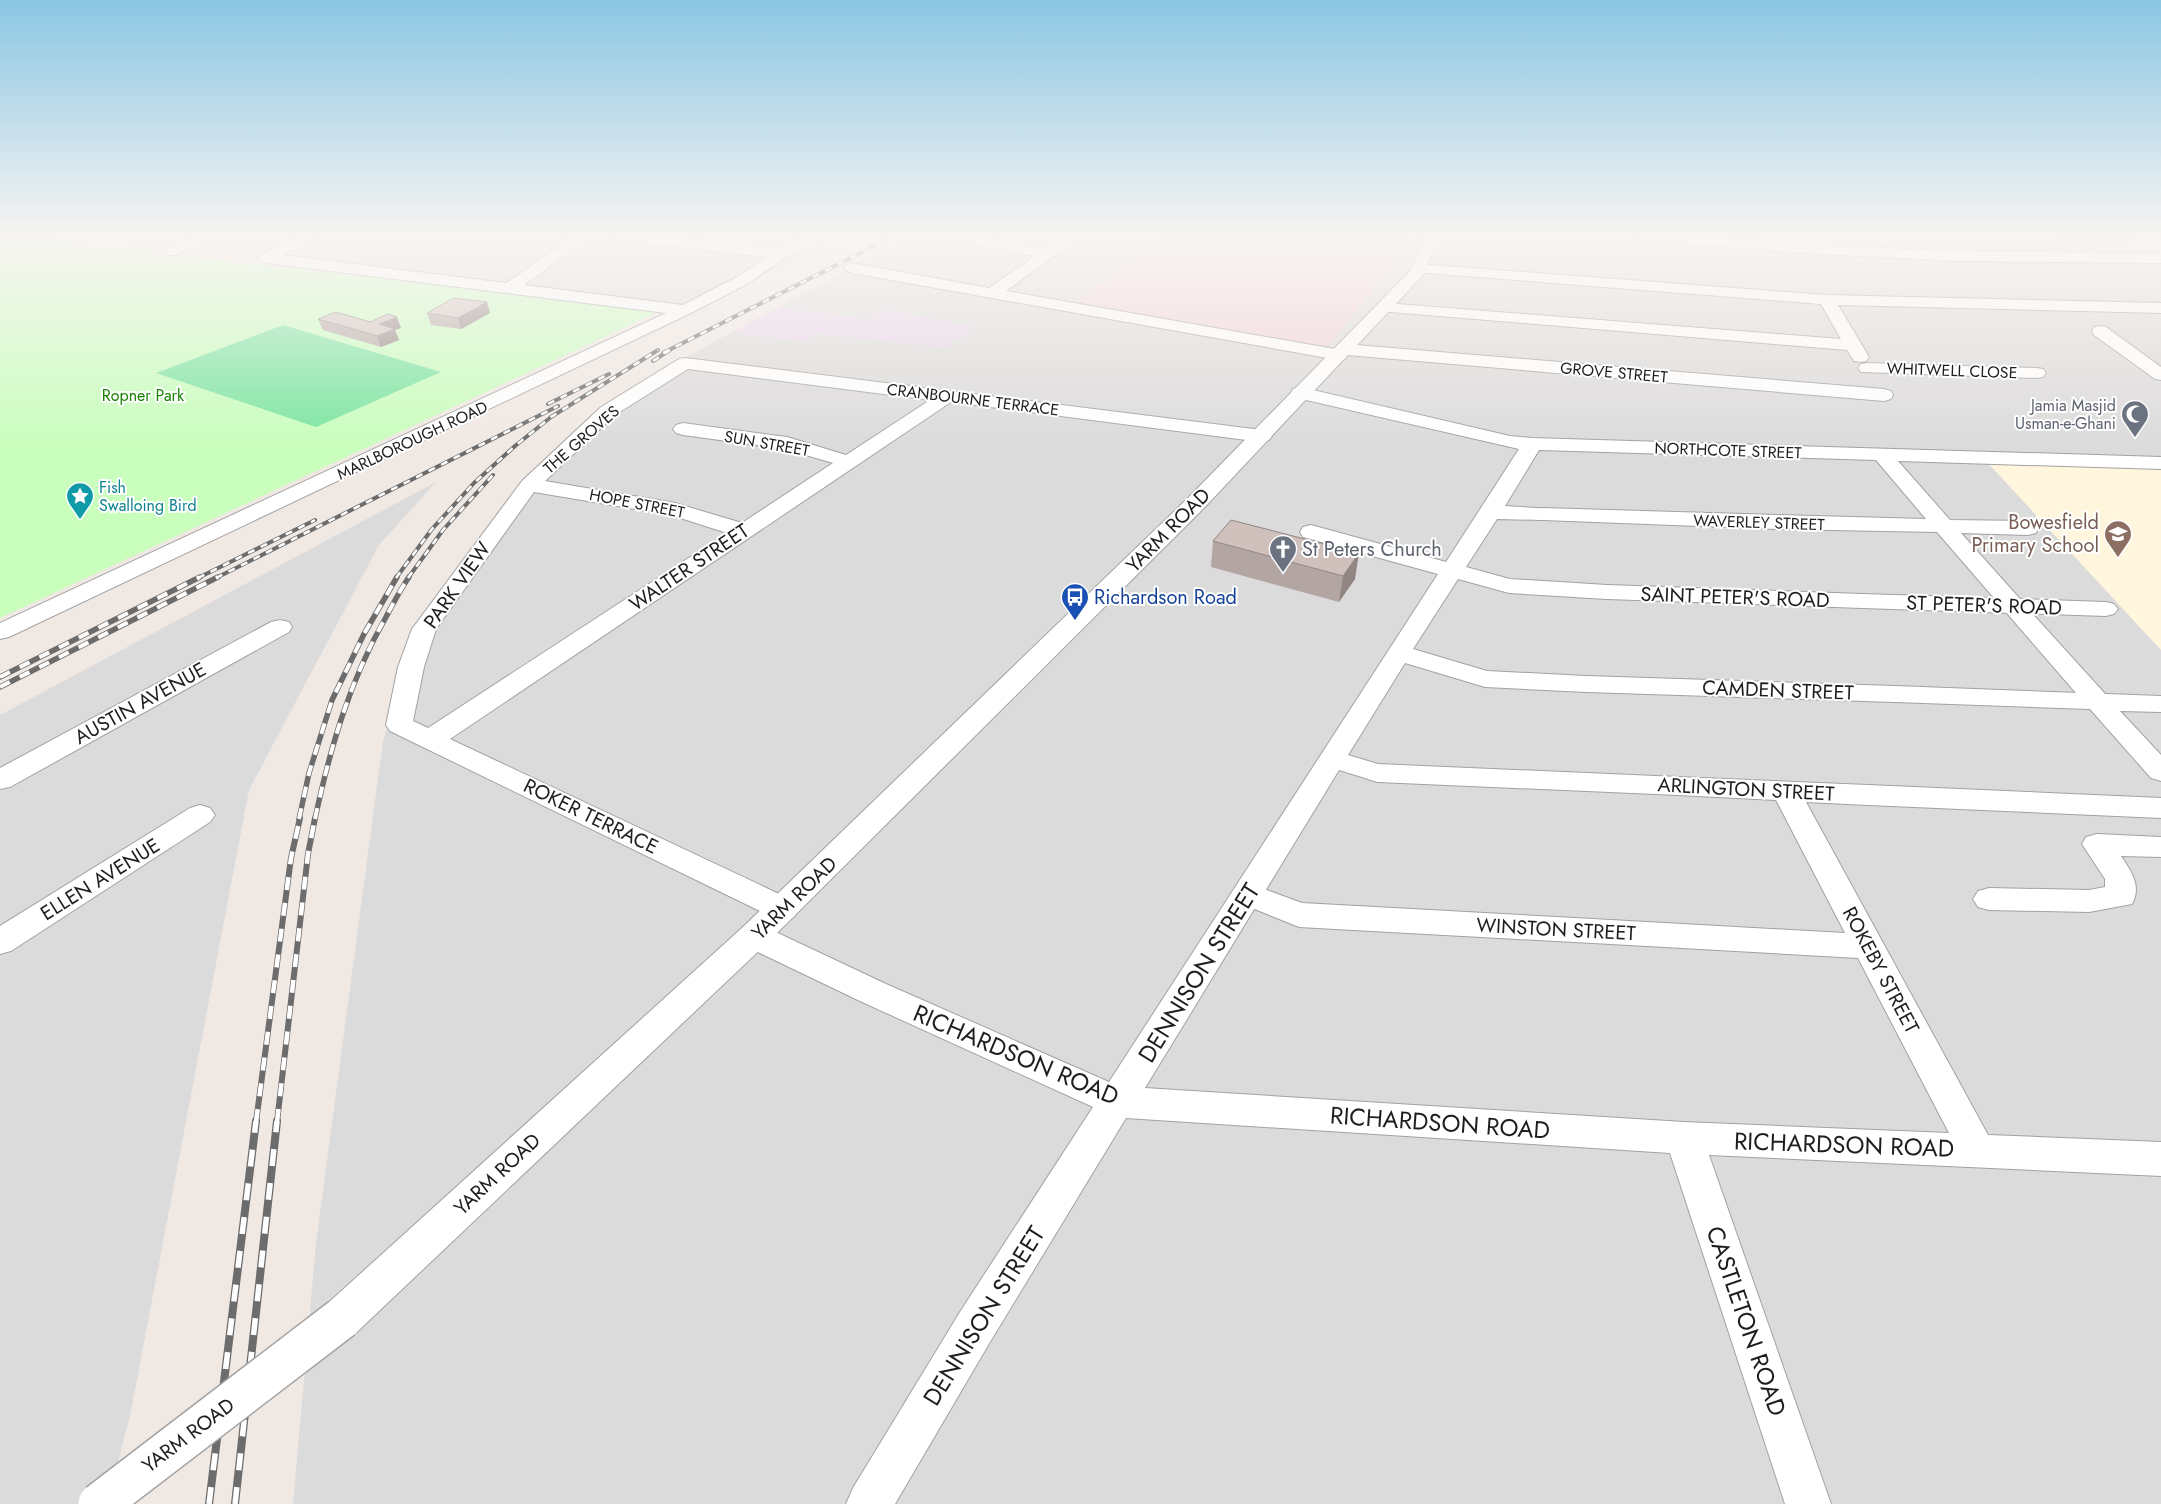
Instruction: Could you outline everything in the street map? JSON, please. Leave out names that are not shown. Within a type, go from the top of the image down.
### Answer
[{"type":"street","points":[[656,306],[685,310]]},
{"type":"street","name":"MARLBOROUGH ROAD","points":[[0,632],[341,474],[692,306]]},
{"type":"street","name":"GROVE STREET","points":[[1070,306],[1341,352],[1884,395],[1867,368]]},
{"type":"street","points":[[1830,306],[1867,368]]},
{"type":"street","points":[[2085,306],[2161,308]]},
{"type":"street","points":[[1385,308],[1852,345]]},
{"type":"street","name":"YARM ROAD","points":[[99,1504],[342,1318],[754,936],[1262,436],[1300,394],[1385,308]]},
{"type":"street","points":[[2100,331],[2161,375]]},
{"type":"street","name":"CRANBOURNE TERRACE","points":[[685,362],[1262,436]]},
{"type":"street","name":"THE GROVES","points":[[528,484],[608,411],[685,362]]},
{"type":"street","name":"WHITWELL CLOSE","points":[[1867,368],[2036,373]]},
{"type":"street","name":"NORTHCOTE STREET","points":[[1300,394],[1510,442],[1532,444],[2161,462]]},
{"type":"street","name":"WALTER STREET","points":[[431,739],[948,396]]},
{"type":"street","name":"SUN STREET","points":[[683,429],[787,443],[849,462]]},
{"type":"street","name":"DENNISON STREET","points":[[869,1504],[975,1328],[1399,653],[1451,571],[1492,512],[1532,444]]},
{"type":"street","points":[[1881,454],[2161,772]]},
{"type":"street","name":"HOPE STREET","points":[[528,484],[675,508],[744,532]]},
{"type":"street","name":"PARK VIEW","points":[[399,725],[411,667],[424,629],[528,484]]},
{"type":"street","name":"WAVERLEY STREET","points":[[1492,512],[2028,528]]},
{"type":"street","points":[[1311,532],[1451,571]]},
{"type":"street","name":"SAINT PETER'S ROAD","points":[[1451,571],[1508,586],[1607,592],[1862,601]]},
{"type":"street","name":"ST PETER'S ROAD","points":[[1862,601],[2106,609]]},
{"type":"street","name":"AUSTIN AVENUE","points":[[0,780],[280,626]]},
{"type":"street","name":"CAMDEN STREET","points":[[1399,653],[1485,679],[2161,704]]},
{"type":"street","name":"ROKER TERRACE","points":[[399,725],[783,909]]},
{"type":"street","name":"ARLINGTON STREET","points":[[1332,759],[1378,773],[2161,808]]},
{"type":"street","name":"ROKEBY STREET","points":[[1786,791],[1977,1150]]},
{"type":"street","name":"ELLEN AVENUE","points":[[0,942],[200,815]]},
{"type":"street","points":[[1989,899],[2089,901],[2121,896],[2120,878],[2097,844],[2161,847]]},
{"type":"street","name":"WINSTON STREET","points":[[1248,894],[1299,915],[1868,946]]},
{"type":"street","name":"RICHARDSON ROAD","points":[[754,936],[1118,1102],[1684,1138],[2161,1159]]},
{"type":"street","name":"CASTLETON ROAD","points":[[1684,1138],[1808,1504]]},
{"type":"shaded area","points":[[684,306],[702,306],[698,308]]},
{"type":"shaded area","points":[[1085,306],[1360,306],[1326,348]]},
{"type":"shaded area","points":[[2161,306],[2161,1504],[293,1504],[316,1243],[383,741],[419,627],[475,543],[521,481],[603,410],[690,355],[732,332],[808,342],[818,333],[869,319],[779,307]]},
{"type":"shaded area","points":[[779,307],[869,319],[885,309],[972,327],[946,348],[818,333],[808,342],[732,332]]},
{"type":"shaded area","name":"Bowesfield Primary School","points":[[1986,461],[2161,466],[2161,650]]},
{"type":"shaded area","points":[[436,482],[379,545],[249,790],[130,1416],[107,1504],[0,1504],[0,715]]},
{"type":"green space","name":"Ropner Park","points":[[0,306],[619,306],[660,311],[0,618]]},
{"type":"green space","points":[[283,325],[441,372],[316,427],[156,373]]},
{"type":"building","points":[[439,306],[479,306],[458,318],[427,313]]},
{"type":"building","points":[[336,312],[370,322],[388,314],[397,317],[379,324],[395,329],[377,336],[318,319]]},
{"type":"building","points":[[1231,520],[1359,553],[1343,576],[1213,541]]},
{"type":"railway","points":[[663,353],[755,306]]},
{"type":"railway","points":[[396,578],[432,529],[474,483],[515,446],[551,417],[658,350]]},
{"type":"railway","points":[[653,361],[670,350]]},
{"type":"railway","points":[[548,404],[609,374]]},
{"type":"railway","points":[[216,578],[558,406]]},
{"type":"railway","points":[[408,578],[443,530],[493,475]]},
{"type":"railway","points":[[198,578],[315,520]]},
{"type":"railway","points":[[0,687],[218,577]]},
{"type":"railway","points":[[299,819],[309,773],[332,700],[364,634],[397,577]]},
{"type":"railway","points":[[315,819],[327,766],[352,690],[373,641],[409,577]]},
{"type":"railway","points":[[0,677],[198,578]]},
{"type":"railway","points":[[256,1122],[291,858],[300,818]]},
{"type":"railway","points":[[277,1122],[308,854],[315,818]]},
{"type":"railway","points":[[209,1504],[256,1121]]},
{"type":"railway","points":[[235,1504],[277,1121]]},
{"type":"place","name":"Jamia Masjid Usman-e-Ghani","points":[[2135,438]]},
{"type":"place","name":"Fish Swalloing Bird","points":[[80,520]]},
{"type":"place","name":"Bowesfield Primary School","points":[[2118,558]]},
{"type":"place","name":"St Peters Church","points":[[1283,573]]},
{"type":"place","name":"Richardson Road","points":[[1075,621]]}]
